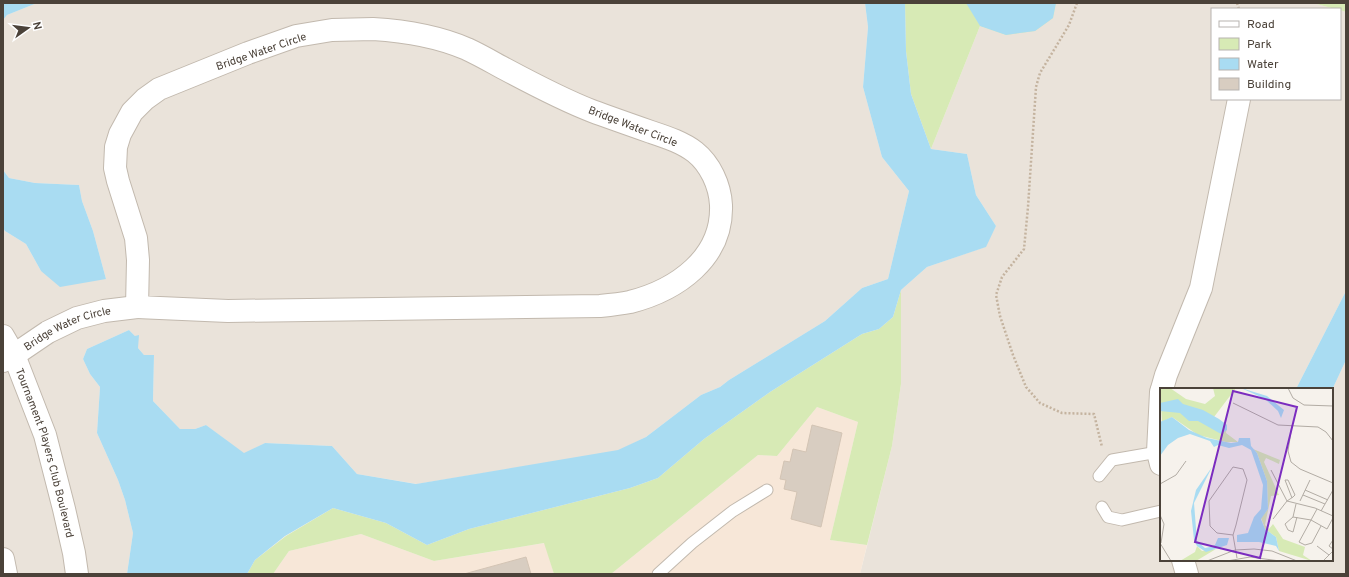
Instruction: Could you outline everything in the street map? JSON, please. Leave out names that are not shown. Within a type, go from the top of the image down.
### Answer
[{"type":"street","name":"Bridge Water Circle","points":[[8,358],[48,332],[77,318],[104,311],[137,307],[228,311],[600,306],[630,302],[658,292],[684,276],[699,264],[710,250],[717,234],[721,217],[720,199],[716,183],[705,163],[694,152],[675,140],[592,111],[555,96],[467,49],[433,37],[404,31],[373,29],[332,30],[296,36],[248,53],[159,89],[145,99],[132,112],[120,134],[116,147],[115,168],[136,238],[138,260],[137,307]]},
{"type":"street","points":[[1162,388],[1166,375],[1201,288],[1239,100]]},
{"type":"street","name":"Tournament Players Club Boulevard","points":[[3,336],[8,358],[45,435],[74,553],[77,574]]},
{"type":"street","points":[[3,559],[6,574]]},
{"type":"lane","points":[[1099,476],[1112,460],[1160,458]]},
{"type":"lane","points":[[658,574],[692,543],[733,511],[767,490]]},
{"type":"lane","points":[[1102,507],[1108,517],[1122,520],[1160,511]]},
{"type":"path","points":[[1077,3],[1069,25],[1040,73],[1036,87],[1024,249],[1002,277],[996,295],[1000,316],[1013,355],[1026,387],[1040,403],[1062,413],[1094,414],[1104,452],[1112,460]]},
{"type":"shaded area","points":[[37,3],[865,3],[868,27],[863,87],[882,157],[909,191],[888,279],[862,288],[825,321],[720,387],[701,395],[646,437],[618,451],[417,484],[357,474],[332,446],[265,443],[244,454],[206,425],[195,429],[180,429],[153,401],[154,355],[144,355],[138,348],[135,336],[129,330],[87,349],[83,359],[90,374],[100,387],[97,433],[118,480],[125,500],[133,533],[127,574],[3,574],[3,228],[5,231],[26,244],[41,271],[106,279],[93,231],[82,201],[79,185],[35,183],[9,178],[3,170],[3,20],[7,15]]},
{"type":"shaded area","points":[[1056,3],[1313,3],[1331,8],[1211,8],[1211,100],[1341,100],[1341,10],[1346,12],[1346,291],[1297,388],[1160,388],[1160,561],[1333,561],[1333,388],[1346,360],[1346,574],[860,574],[892,446],[901,384],[901,290],[927,267],[985,247],[996,226],[976,195],[967,154],[931,149],[980,26],[1006,35],[1053,18]]},
{"type":"shaded area","points":[[817,407],[858,422],[830,540],[867,545],[860,574],[611,574],[758,455],[777,456]]},
{"type":"shaded area","points":[[361,534],[434,561],[545,543],[554,574],[273,574],[289,551]]},
{"type":"green space","points":[[905,3],[1056,3],[1053,18],[1035,31],[1006,35],[980,26],[931,149],[911,94],[906,51]]},
{"type":"green space","points":[[1313,3],[1346,3],[1346,12],[1341,10],[1341,8],[1331,8]]},
{"type":"green space","points":[[901,290],[901,384],[892,446],[867,545],[830,540],[858,422],[817,407],[777,456],[758,455],[611,574],[554,574],[544,543],[434,561],[361,534],[289,551],[273,574],[247,574],[255,560],[286,536],[333,508],[386,523],[427,545],[469,529],[630,488],[658,478],[704,439],[770,392],[862,334],[879,329],[893,317]]},
{"type":"water","points":[[3,3],[37,3],[7,15],[3,20]]},
{"type":"water","points":[[865,3],[905,3],[906,51],[911,94],[931,149],[967,154],[976,195],[996,226],[986,247],[927,267],[901,290],[893,317],[879,329],[862,334],[770,392],[704,439],[658,478],[630,488],[469,529],[427,545],[386,523],[333,508],[285,536],[255,560],[247,574],[127,574],[133,533],[125,500],[118,480],[97,433],[100,387],[90,374],[83,359],[87,349],[129,330],[135,336],[139,335],[138,348],[144,355],[154,355],[153,401],[180,429],[195,429],[206,425],[244,453],[265,443],[332,446],[357,474],[416,484],[618,450],[646,437],[701,395],[720,387],[825,321],[862,288],[888,279],[909,191],[882,157],[863,87],[868,27]]},
{"type":"water","points":[[966,3],[1056,3],[1053,18],[1035,31],[1006,35],[980,26]]},
{"type":"water","points":[[3,170],[9,178],[35,183],[79,185],[82,201],[93,231],[106,279],[60,287],[41,271],[26,244],[5,231],[3,228]]},
{"type":"water","points":[[1346,291],[1346,360],[1333,388],[1297,388]]},
{"type":"building","points":[[812,425],[842,433],[821,527],[791,519],[797,492],[784,489],[786,480],[780,479],[784,461],[790,462],[793,449],[806,452]]},
{"type":"building","points":[[526,557],[531,574],[464,574]]}]
